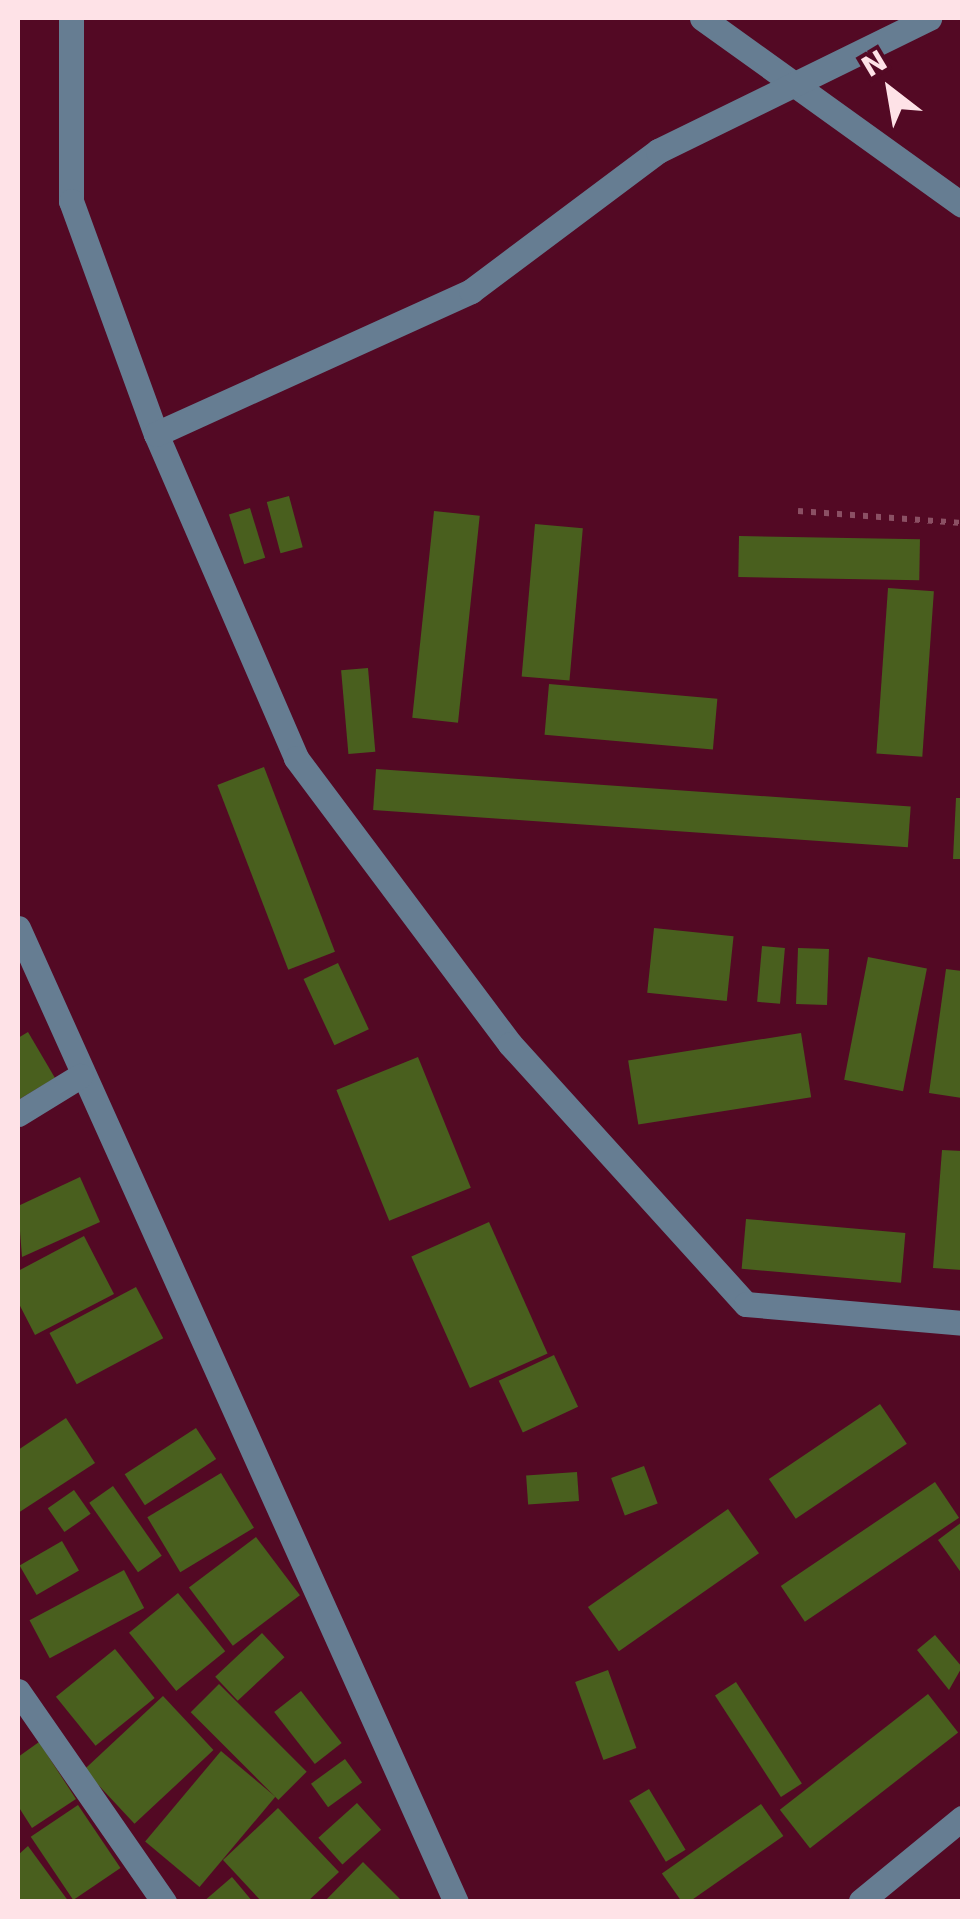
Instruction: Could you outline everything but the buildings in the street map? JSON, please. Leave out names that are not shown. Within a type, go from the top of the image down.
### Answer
[{"type":"street","points":[[70,18],[71,201],[156,434],[296,758],[510,1044],[628,1181],[746,1304],[962,1323]]},
{"type":"street","points":[[702,18],[796,81],[962,205]]},
{"type":"street","points":[[156,434],[471,291],[630,169],[796,81],[928,18]]},
{"type":"street","points":[[18,928],[80,1076],[456,1902]]},
{"type":"street","points":[[18,1114],[80,1076]]},
{"type":"street","points":[[18,1691],[27,1735],[152,1898]]},
{"type":"street","points":[[861,1901],[962,1818]]},
{"type":"path","points":[[798,512],[962,523]]}]
